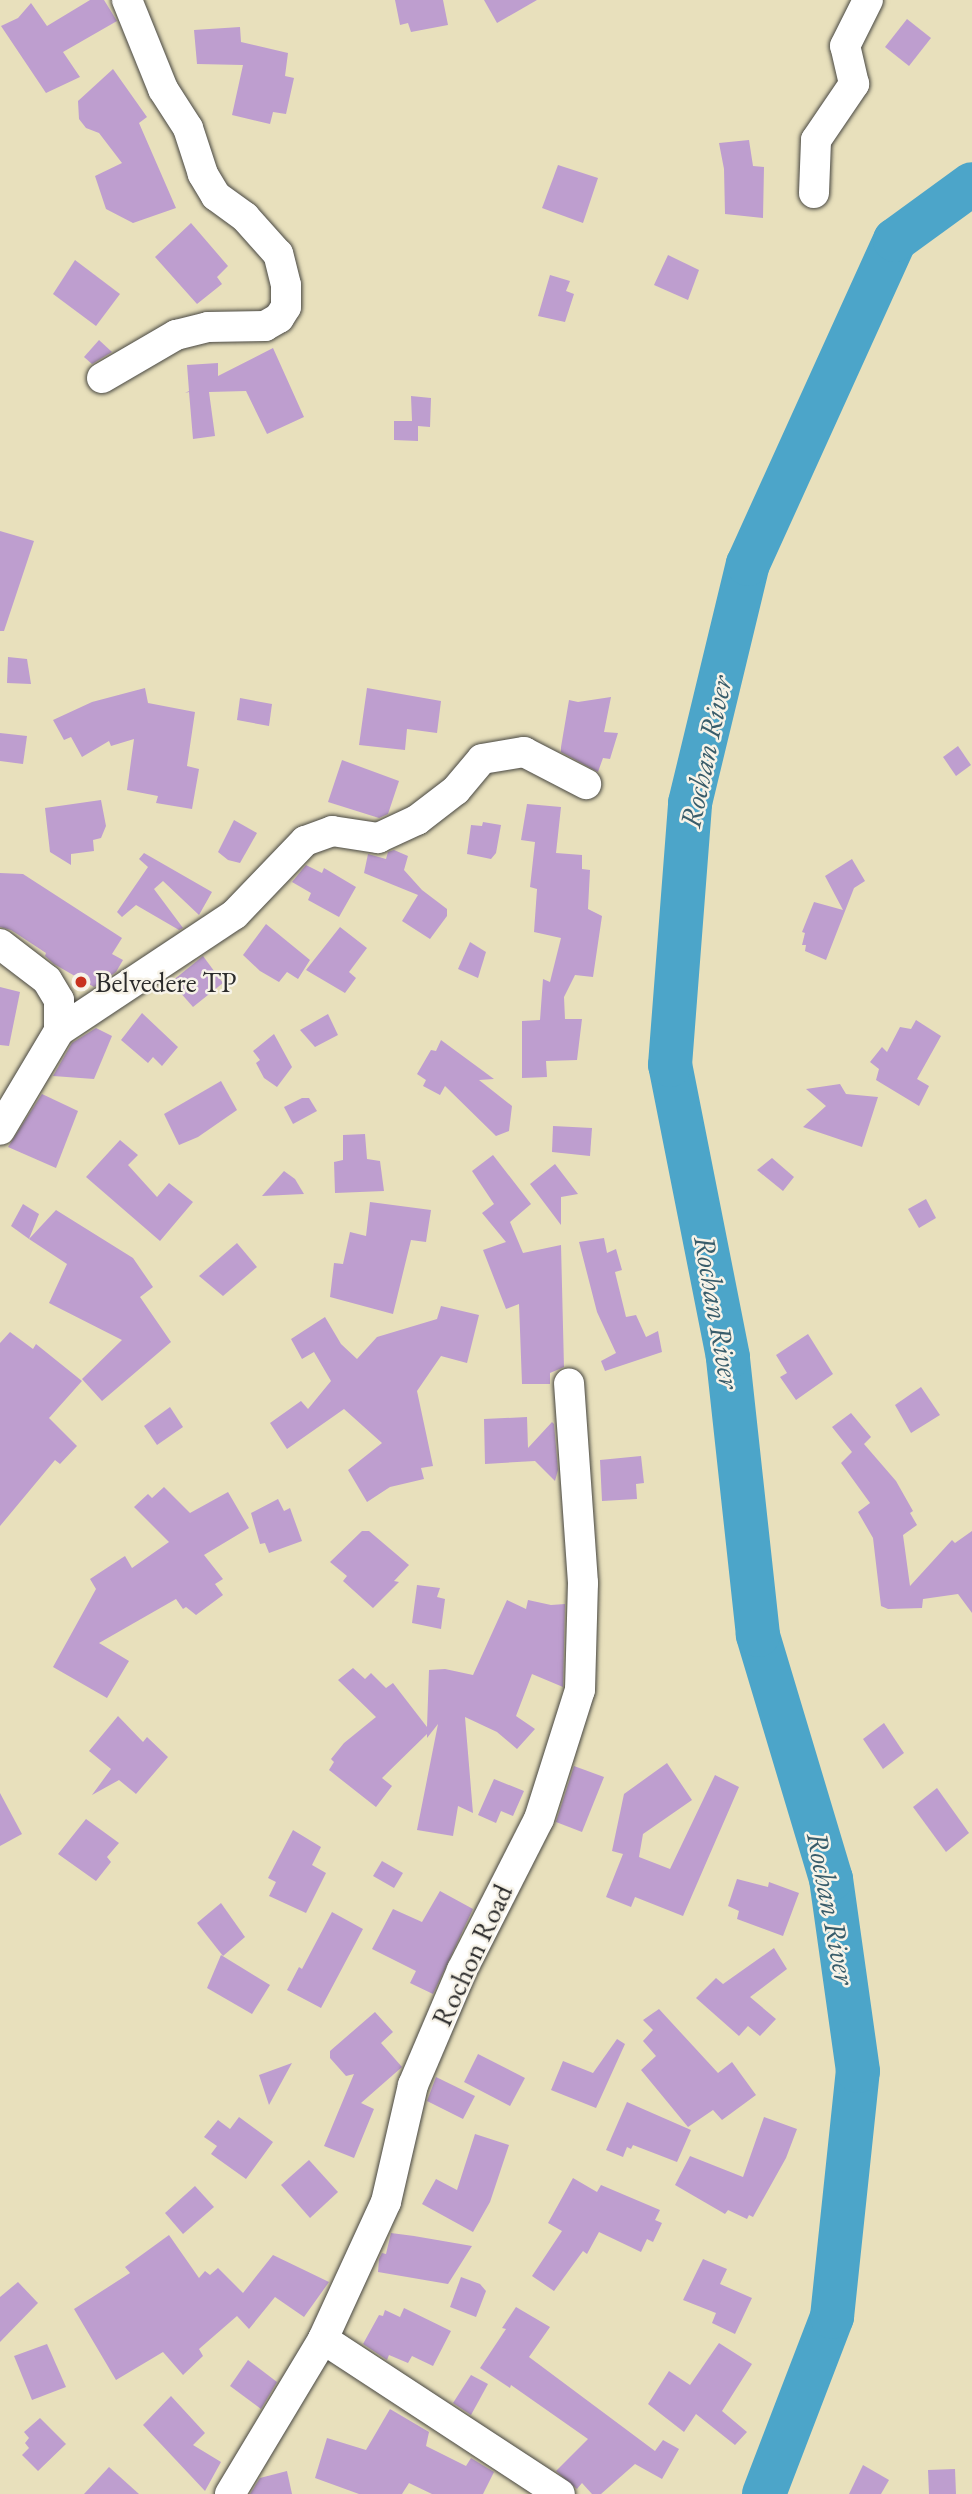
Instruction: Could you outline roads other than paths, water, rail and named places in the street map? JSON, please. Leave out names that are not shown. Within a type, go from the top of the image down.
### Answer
[{"type":"street","points":[[102,379],[176,335],[208,327],[265,326],[279,318],[286,307],[286,285],[278,254],[245,216],[216,196],[203,174],[188,128],[163,89],[127,0]]},
{"type":"street","points":[[814,192],[817,140],[854,84],[845,46],[868,0]]},
{"type":"street","points":[[0,1130],[59,1031],[235,914],[305,841],[332,831],[378,838],[417,820],[446,798],[482,759],[524,752],[586,784]]},
{"type":"street","points":[[0,944],[47,980],[59,1000],[59,1031]]},
{"type":"street","name":"Rochon Road","points":[[230,2494],[323,2339],[386,2202],[413,2085],[462,1970],[539,1819],[580,1690],[583,1583],[569,1383]]},
{"type":"street","points":[[323,2339],[560,2494]]},
{"type":"waterway","name":"Rochan River","points":[[764,2494],[832,2317],[858,2071],[831,1879],[758,1635],[728,1357],[670,1065],[690,803],[748,564],[895,240],[972,184]]},
{"type":"place","name":"Belvedere TP","points":[[81,982]]}]
